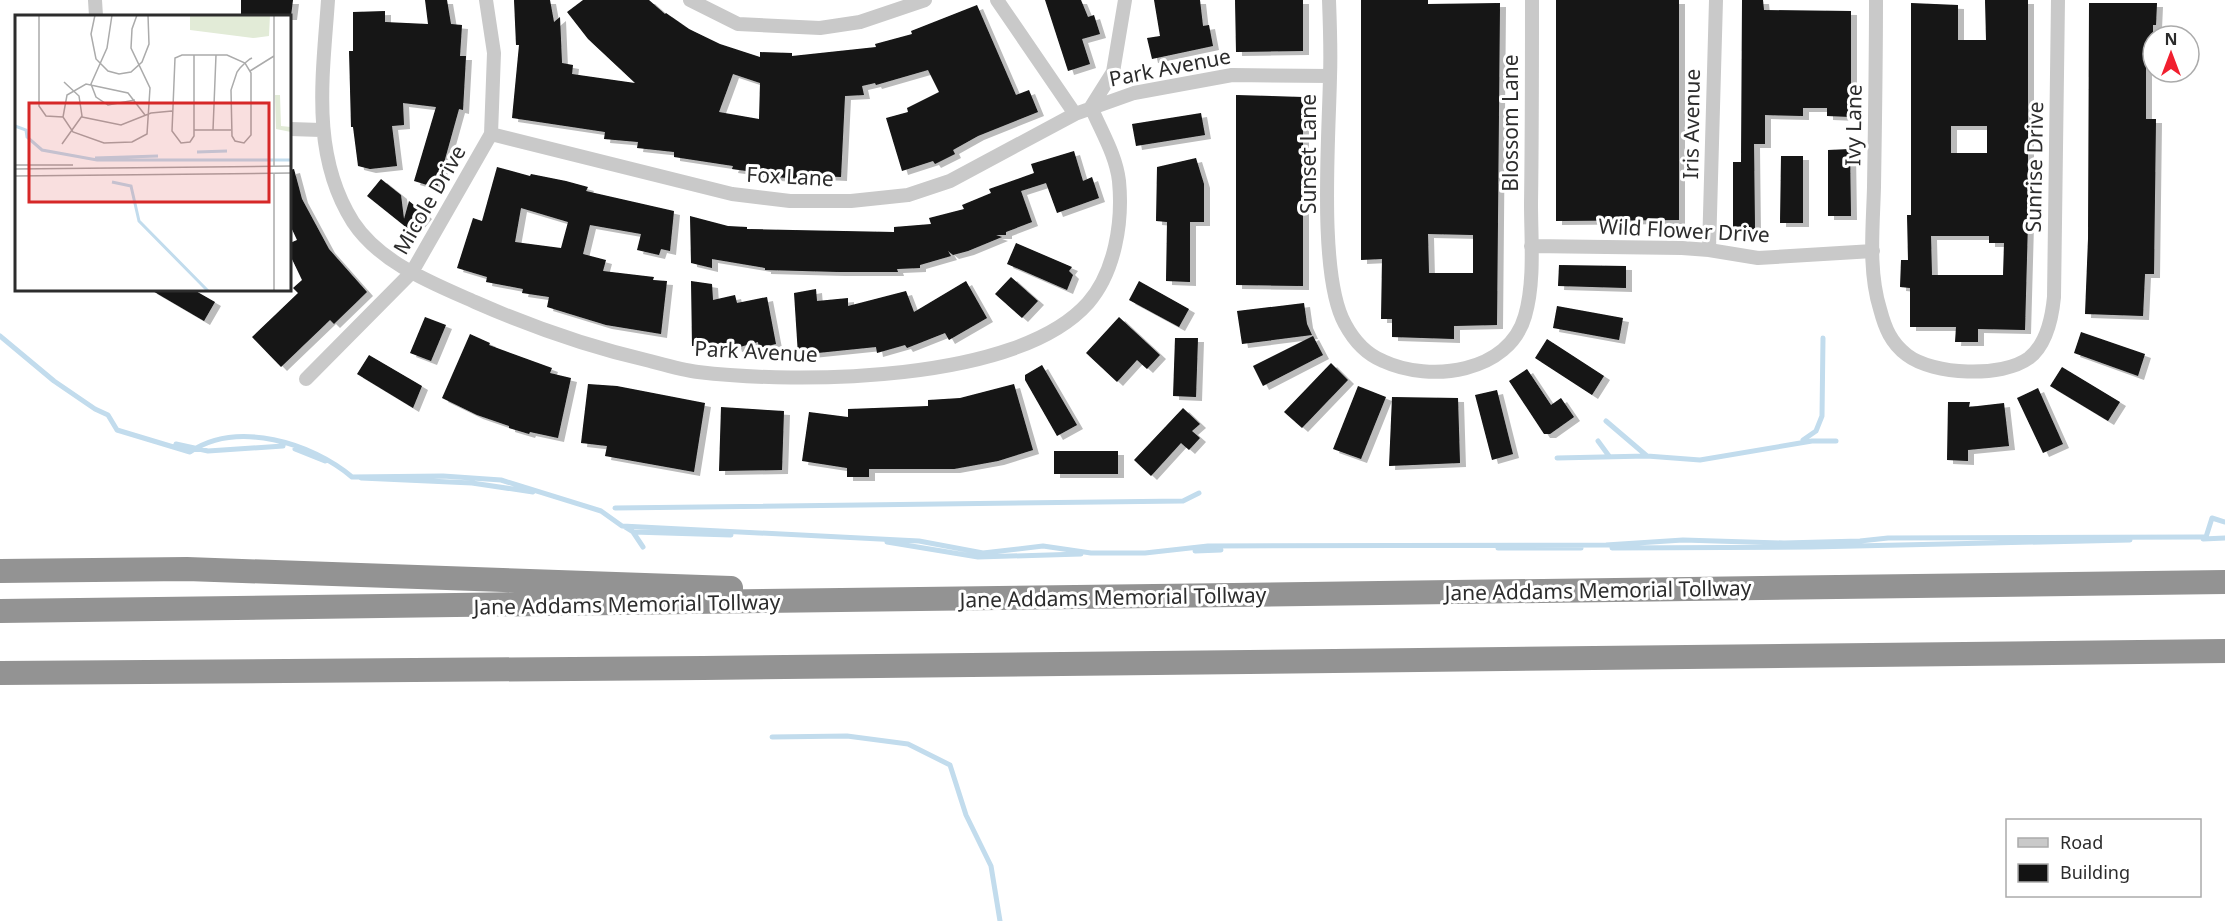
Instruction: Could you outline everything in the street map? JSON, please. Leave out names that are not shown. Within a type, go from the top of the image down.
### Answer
[{"type":"highway","points":[[0,572],[245,570],[759,589],[950,600]]},
{"type":"highway","name":"Jane Addams Memorial Tollway","points":[[0,611],[2225,582]]},
{"type":"highway","points":[[0,673],[691,668],[2225,651]]},
{"type":"street","points":[[95,0],[96,15]]},
{"type":"street","name":"Park Avenue","points":[[328,0],[321,129],[324,150],[353,221],[369,243],[412,272],[540,330],[598,349],[695,372],[829,377],[891,372],[966,361],[1036,342],[1076,315],[1093,297],[1106,277],[1117,236],[1119,182],[1114,157],[1091,107]]},
{"type":"street","name":"Micole Drive","points":[[306,379],[412,272],[491,134],[494,53],[486,0]]},
{"type":"street","points":[[690,0],[738,24],[820,28],[860,22],[925,0]]},
{"type":"street","points":[[997,0],[1075,114]]},
{"type":"street","points":[[1091,107],[1113,72],[1125,0]]},
{"type":"street","name":"Sunset Lane","points":[[1329,0],[1330,257],[1338,307],[1350,333],[1381,361],[1407,369],[1435,371],[1478,365],[1503,351],[1522,325],[1528,304],[1531,246]]},
{"type":"street","name":"Blossom Lane","points":[[1531,246],[1532,0]]},
{"type":"street","name":"Iris Avenue","points":[[1709,250],[1716,0]]},
{"type":"street","name":"Ivy Lane","points":[[1873,251],[1876,0]]},
{"type":"street","name":"Sunrise Drive","points":[[1873,251],[1877,296],[1887,331],[1895,345],[1908,357],[1923,364],[1958,371],[2005,369],[2029,358],[2047,333],[2054,297],[2058,0]]},
{"type":"street","name":"Park Avenue","points":[[1075,114],[1142,92],[1232,75],[1330,76]]},
{"type":"street","name":"Fox Lane","points":[[491,134],[732,194],[790,201],[851,201],[908,195],[950,181],[1075,114]]},
{"type":"street","points":[[291,129],[321,129]]},
{"type":"street","name":"Wild Flower Drive","points":[[1531,246],[1709,250],[1758,258],[1873,251]]},
{"type":"building","points":[[241,0],[293,0],[291,16],[241,15]]},
{"type":"building","points":[[425,0],[447,0],[451,24],[462,25],[460,56],[466,56],[463,110],[459,109],[437,188],[414,181],[436,107],[403,103],[404,125],[392,126],[397,166],[370,169],[358,166],[353,127],[351,127],[349,51],[353,51],[353,12],[385,11],[385,22],[428,24]]},
{"type":"building","points":[[514,0],[550,0],[554,22],[560,17],[562,63],[573,65],[572,74],[635,83],[588,39],[567,12],[583,0],[649,0],[665,14],[689,29],[720,44],[760,57],[760,52],[792,53],[792,56],[876,47],[875,44],[912,34],[911,31],[977,5],[1016,95],[1029,90],[1038,112],[978,136],[953,150],[955,154],[935,164],[933,161],[902,171],[886,118],[908,112],[907,108],[939,92],[928,70],[876,85],[875,83],[862,86],[864,95],[845,96],[841,177],[818,176],[817,180],[760,176],[761,173],[732,169],[733,166],[674,157],[674,152],[637,148],[638,142],[604,139],[605,132],[512,118],[519,45],[516,45]],"holes":[[[733,74],[760,83],[759,119],[719,112]]]},
{"type":"building","points":[[1045,0],[1081,0],[1088,17],[1094,15],[1100,34],[1082,39],[1090,64],[1068,71]]},
{"type":"building","points":[[1154,0],[1200,0],[1203,26],[1209,25],[1213,46],[1152,59],[1147,38],[1160,36]]},
{"type":"building","points":[[1235,0],[1303,0],[1303,51],[1236,52]]},
{"type":"building","points":[[1361,0],[1428,0],[1428,4],[1500,3],[1497,325],[1454,326],[1454,339],[1392,337],[1392,319],[1381,319],[1382,259],[1361,260]],"holes":[[[1428,234],[1473,235],[1473,273],[1429,273]]]},
{"type":"building","points":[[1556,0],[1679,0],[1679,220],[1556,221]]},
{"type":"building","points":[[1742,0],[1763,0],[1764,10],[1851,11],[1851,117],[1827,116],[1827,108],[1803,108],[1803,116],[1765,115],[1765,144],[1754,144],[1755,229],[1733,230],[1733,162],[1741,162]]},
{"type":"building","points":[[1985,0],[2028,0],[2028,221],[2025,330],[1978,329],[1978,342],[1955,342],[1956,327],[1910,327],[1910,288],[1900,287],[1901,260],[1908,260],[1907,215],[1911,215],[1911,3],[1958,5],[1958,40],[1986,40]],"holes":[[[1951,126],[1987,126],[1987,153],[1951,153]],[[1931,236],[1989,236],[1989,243],[2004,243],[2003,275],[1932,275]]]},
{"type":"building","points":[[2089,3],[2157,3],[2156,24],[2141,24],[2141,84],[2146,84],[2146,119],[2156,119],[2154,274],[2145,274],[2143,316],[2085,314],[2088,239]]},
{"type":"building","points":[[1236,95],[1303,97],[1303,286],[1236,285]]},
{"type":"building","points":[[1201,113],[1205,135],[1136,146],[1132,124]]},
{"type":"building","points":[[1850,149],[1851,216],[1828,216],[1828,150]]},
{"type":"building","points":[[1074,151],[1083,181],[1092,177],[1099,198],[1057,213],[1046,183],[1021,191],[1032,222],[1006,232],[1006,235],[996,235],[1002,237],[968,251],[953,255],[948,251],[951,256],[920,265],[920,268],[897,269],[898,272],[839,272],[765,270],[765,268],[712,259],[712,268],[691,263],[690,216],[728,226],[747,227],[747,229],[894,232],[894,227],[931,224],[929,218],[964,209],[962,205],[991,193],[989,189],[1034,173],[1031,164]]},
{"type":"building","points":[[1781,156],[1803,156],[1803,223],[1780,223]]},
{"type":"building","points":[[1196,158],[1204,184],[1204,222],[1190,222],[1190,282],[1166,281],[1167,222],[1156,221],[1157,167]]},
{"type":"building","points":[[497,167],[530,176],[531,174],[566,181],[588,187],[586,191],[674,211],[670,251],[661,249],[659,255],[637,250],[641,234],[590,225],[583,254],[606,260],[603,271],[654,277],[653,280],[667,281],[661,334],[606,325],[547,307],[549,297],[522,293],[523,289],[486,282],[487,277],[457,268],[473,218],[482,221]],"holes":[[[521,208],[568,222],[561,248],[515,242]]]},
{"type":"building","points":[[294,169],[302,199],[329,249],[367,292],[334,324],[330,320],[281,367],[252,337],[298,293],[293,288],[302,280],[291,257],[291,243],[297,240],[291,227],[291,170]]},
{"type":"building","points":[[381,179],[401,195],[404,219],[409,201],[426,215],[412,232],[367,196]]},
{"type":"building","points":[[1016,243],[1072,267],[1069,271],[1073,275],[1067,290],[1007,264]]},
{"type":"building","points":[[1559,265],[1626,266],[1626,288],[1558,286]]},
{"type":"building","points":[[1011,277],[1038,301],[1022,318],[995,294]]},
{"type":"building","points":[[691,281],[712,284],[713,300],[735,295],[737,303],[767,297],[776,344],[759,348],[758,342],[736,348],[735,344],[692,346]]},
{"type":"building","points":[[966,281],[987,318],[949,340],[945,333],[907,348],[905,345],[877,353],[876,347],[798,355],[794,293],[816,289],[817,301],[848,298],[848,306],[906,291],[914,312]]},
{"type":"building","points":[[1139,281],[1189,309],[1179,327],[1129,300]]},
{"type":"building","points":[[153,291],[196,291],[215,302],[204,321]]},
{"type":"building","points":[[1304,303],[1307,324],[1312,335],[1242,344],[1237,311]]},
{"type":"building","points":[[1557,306],[1623,318],[1619,340],[1553,328]]},
{"type":"building","points":[[425,317],[446,325],[431,361],[410,353]]},
{"type":"building","points":[[1119,317],[1160,355],[1147,369],[1137,360],[1117,382],[1086,353]]},
{"type":"building","points":[[2081,332],[2145,354],[2138,376],[2074,353]]},
{"type":"building","points":[[470,334],[490,343],[489,345],[552,368],[550,373],[571,378],[558,438],[530,432],[529,434],[509,428],[509,426],[477,415],[442,398]]},
{"type":"building","points":[[1313,336],[1323,355],[1263,386],[1253,366]]},
{"type":"building","points":[[1175,338],[1198,338],[1196,397],[1173,396]]},
{"type":"building","points":[[1547,339],[1604,376],[1592,395],[1535,358]]},
{"type":"building","points":[[369,355],[422,386],[413,408],[357,374]]},
{"type":"building","points":[[1331,363],[1348,380],[1302,428],[1284,412]]},
{"type":"building","points":[[1042,365],[1077,425],[1057,436],[1025,380],[1025,375]]},
{"type":"building","points":[[2062,367],[2120,402],[2108,421],[2050,386]]},
{"type":"building","points":[[1527,369],[1551,405],[1561,398],[1574,417],[1550,434],[1544,434],[1509,381]]},
{"type":"building","points":[[588,384],[617,386],[705,403],[694,472],[605,456],[607,446],[581,443]]},
{"type":"building","points":[[1014,384],[1033,450],[998,461],[954,469],[869,469],[869,477],[847,477],[847,468],[802,461],[809,412],[848,417],[848,409],[928,406],[928,400],[960,398]]},
{"type":"building","points":[[1358,386],[1386,397],[1361,459],[1333,449]]},
{"type":"building","points":[[2038,388],[2063,444],[2043,453],[2017,398]]},
{"type":"building","points":[[1497,390],[1513,454],[1492,460],[1475,395]]},
{"type":"building","points":[[1392,397],[1458,398],[1460,463],[1389,466]]},
{"type":"building","points":[[1948,402],[1970,402],[1969,407],[2004,403],[2009,446],[1968,450],[1968,461],[1947,460]]},
{"type":"building","points":[[721,407],[784,411],[782,470],[719,471]]},
{"type":"building","points":[[1183,408],[1200,424],[1192,431],[1200,438],[1189,450],[1181,443],[1151,476],[1134,460]]},
{"type":"building","points":[[1054,451],[1118,451],[1118,474],[1054,474]]},
{"type":"waterway","points":[[0,336],[54,381],[95,409],[108,415],[117,430],[190,452],[209,442],[230,438],[251,437],[274,440],[316,454],[352,477],[443,476],[501,480],[601,511],[622,526],[919,541],[983,553],[1043,546],[1091,553],[1145,553],[1208,546],[1606,545],[1683,540],[1784,543],[1888,538],[2206,537],[2212,518],[2225,522]]},
{"type":"waterway","points":[[1803,440],[1816,431],[1822,416],[1823,338]]},
{"type":"waterway","points":[[1606,421],[1647,456]]},
{"type":"waterway","points":[[1598,441],[1609,456]]},
{"type":"waterway","points":[[1557,458],[1647,456],[1700,460],[1812,441],[1836,441]]},
{"type":"waterway","points":[[176,444],[208,451],[283,446]]},
{"type":"waterway","points":[[295,449],[325,461]]},
{"type":"waterway","points":[[361,478],[472,483],[533,492]]},
{"type":"waterway","points":[[615,508],[1183,501],[1199,493]]},
{"type":"waterway","points":[[625,527],[633,532],[731,535]]},
{"type":"waterway","points":[[633,532],[643,547]]},
{"type":"waterway","points":[[2203,539],[2225,538]]},
{"type":"waterway","points":[[1612,548],[1811,547],[2130,540]]},
{"type":"waterway","points":[[887,542],[978,557],[1081,554]]},
{"type":"waterway","points":[[1498,548],[1581,548]]},
{"type":"waterway","points":[[1195,551],[1221,550]]},
{"type":"waterway","points":[[772,737],[847,736],[908,744],[950,765],[966,815],[991,866],[1000,921]]}]
